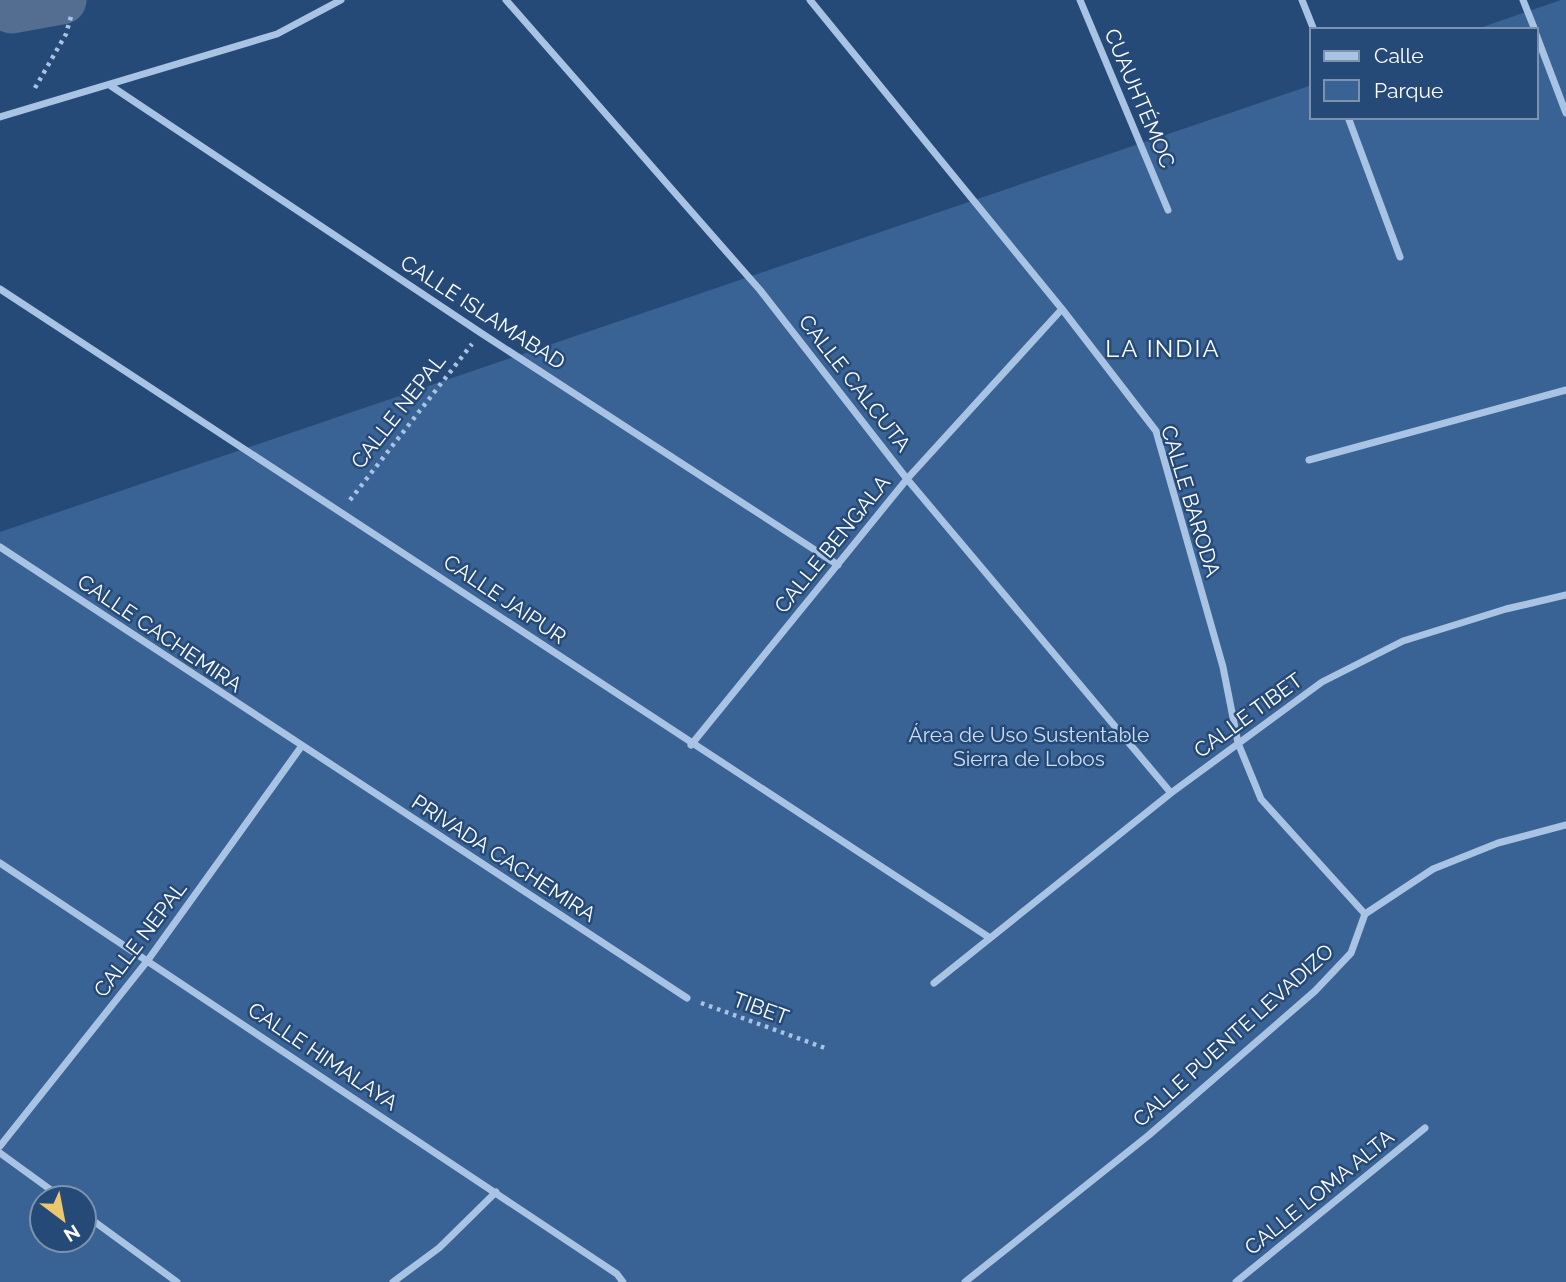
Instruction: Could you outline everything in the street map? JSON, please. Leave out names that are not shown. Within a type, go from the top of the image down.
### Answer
[{"type":"street","points":[[0,117],[24,107],[111,86],[277,34],[341,0]]},
{"type":"street","name":"CALLE CALCUTA","points":[[506,0],[760,290],[907,479],[1171,793]]},
{"type":"street","name":"CALLE BARODA","points":[[810,0],[1062,309],[1156,431],[1223,667],[1237,743],[1261,799],[1365,914]]},
{"type":"street","name":"CUAUHTÉMOC","points":[[1080,0],[1168,209]]},
{"type":"street","points":[[1302,0],[1313,28]]},
{"type":"street","points":[[1523,0],[1534,28]]},
{"type":"street","points":[[1538,40],[1566,113]]},
{"type":"street","name":"CALLE ISLAMABAD","points":[[111,86],[481,333],[838,565]]},
{"type":"street","points":[[1350,119],[1400,257]]},
{"type":"street","name":"CALLE JAIPUR","points":[[0,289],[342,510],[691,745],[990,938]]},
{"type":"street","name":"CALLE BENGALA","points":[[691,745],[907,479],[1062,309]]},
{"type":"street","points":[[1309,460],[1566,390]]},
{"type":"street","name":"CALLE CACHEMIRA","points":[[0,547],[302,747]]},
{"type":"street","name":"CALLE TIBET","points":[[934,983],[1171,793],[1322,682],[1403,641],[1506,609],[1566,595]]},
{"type":"street","name":"CALLE NEPAL","points":[[0,1146],[148,960],[302,747]]},
{"type":"street","name":"PRIVADA CACHEMIRA","points":[[302,747],[687,998]]},
{"type":"street","points":[[1365,914],[1433,869],[1498,843],[1566,825]]},
{"type":"street","name":"CALLE HIMALAYA","points":[[0,863],[496,1192],[617,1274],[623,1282]]},
{"type":"street","name":"CALLE PUENTE LEVADIZO","points":[[965,1282],[1149,1135],[1315,991],[1351,954],[1365,914]]},
{"type":"street","name":"CALLE LOMA ALTA","points":[[1236,1282],[1425,1128]]},
{"type":"street","points":[[0,1153],[43,1184]]},
{"type":"street","points":[[393,1282],[439,1248],[496,1192]]},
{"type":"street","points":[[98,1224],[177,1282]]},
{"type":"path","points":[[24,107],[66,34],[72,13]]},
{"type":"path","name":"CALLE NEPAL","points":[[342,510],[481,333]]},
{"type":"path","name":"TIBET","points":[[687,998],[825,1048]]},
{"type":"green space","name":"Área de Uso Sustentable Sierra de Lobos","points":[[1566,0],[1566,1282],[0,1282],[0,532],[1310,86],[1310,119],[1538,119],[1538,28],[1480,28]]},
{"type":"waterway","points":[[0,5],[12,9],[62,0]]},
{"type":"district","name":"LA INDIA","points":[[1163,348]]}]
